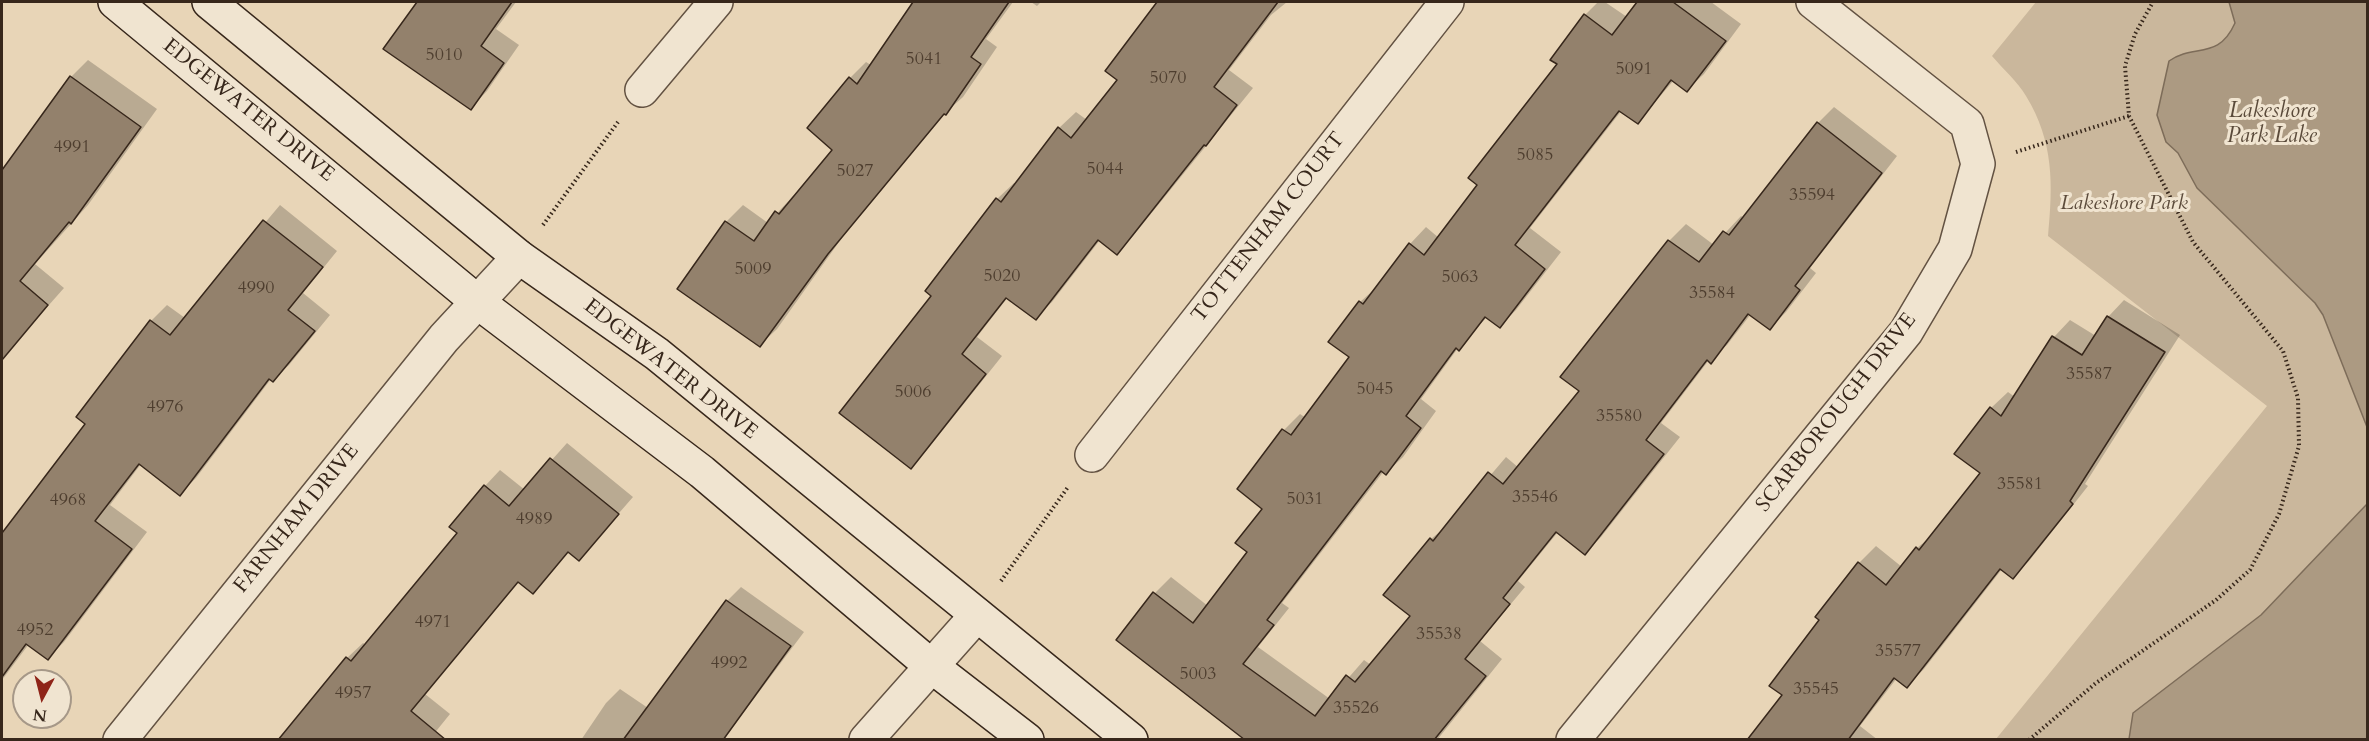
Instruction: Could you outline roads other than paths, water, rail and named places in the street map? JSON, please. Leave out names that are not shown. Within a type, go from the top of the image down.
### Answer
[{"type":"street","name":"EDGEWATER DRIVE","points":[[115,2],[479,303],[702,472],[930,665],[1027,740]]},
{"type":"street","name":"EDGEWATER DRIVE","points":[[209,2],[519,257],[657,354],[1131,740]]},
{"type":"street","points":[[642,90],[716,2]]},
{"type":"street","name":"TOTTENHAM COURT","points":[[1092,454],[1447,2]]},
{"type":"street","name":"SCARBOROUGH DRIVE","points":[[1573,740],[1906,332],[1955,249],[1978,164],[1967,124],[1813,2]]},
{"type":"street","name":"FARNHAM DRIVE","points":[[120,740],[444,338],[479,303],[519,257]]},
{"type":"street","points":[[866,740],[930,665],[977,615]]},
{"type":"water","name":"Lakeshore Park Lake","points":[[2229,2],[2367,2],[2367,427],[2323,315],[2315,303],[2197,188],[2178,153],[2166,142],[2157,115],[2169,61],[2187,53],[2205,50],[2221,42],[2235,23]]},
{"type":"water","points":[[2367,504],[2367,739],[2129,739],[2133,713],[2261,615]]},
{"type":"park label","name":"Lakeshore Park","points":[[2124,204]]}]
